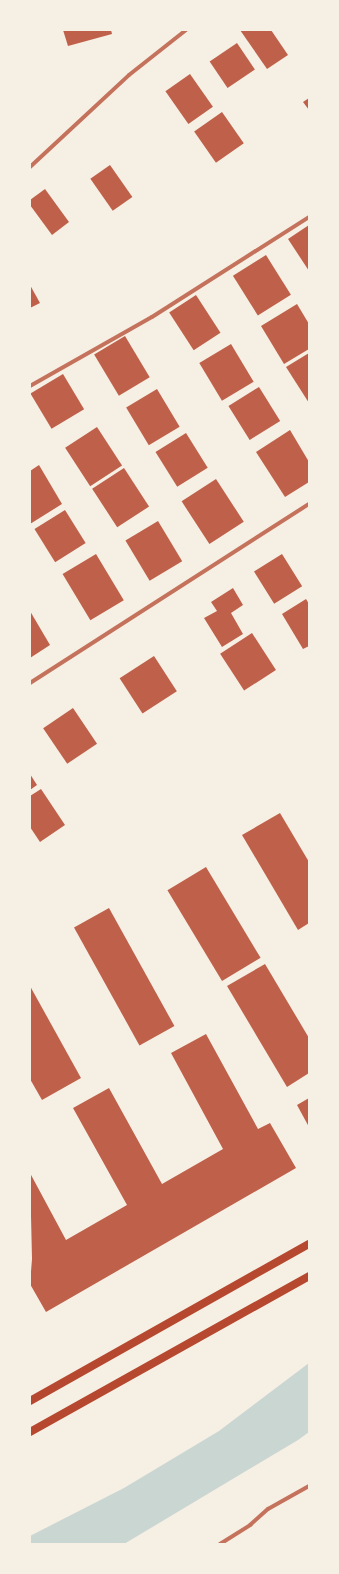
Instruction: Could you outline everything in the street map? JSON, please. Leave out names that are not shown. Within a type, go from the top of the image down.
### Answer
[{"type":"main road","points":[[30,1401],[309,1244]]},
{"type":"main road","points":[[30,1432],[309,1276]]},
{"type":"street","points":[[30,167],[129,75],[186,30]]},
{"type":"street","points":[[30,386],[152,317],[309,217]]},
{"type":"street","points":[[30,683],[309,504]]},
{"type":"street","points":[[220,1544],[250,1525],[268,1509],[309,1486]]},
{"type":"shaded area","points":[[309,1363],[309,1432],[298,1440],[124,1544],[30,1544],[30,1536],[124,1488],[219,1431]]},
{"type":"building","points":[[63,30],[111,30],[112,34],[68,46]]},
{"type":"building","points":[[240,30],[271,30],[288,55],[267,69]]},
{"type":"building","points":[[237,43],[255,70],[228,88],[210,61]]},
{"type":"building","points":[[190,74],[213,107],[188,124],[165,91]]},
{"type":"building","points":[[309,98],[309,110],[303,102]]},
{"type":"building","points":[[222,112],[244,143],[216,163],[194,132]]},
{"type":"building","points":[[110,165],[132,197],[113,211],[90,179]]},
{"type":"building","points":[[45,189],[69,222],[52,235],[30,205],[30,200]]},
{"type":"building","points":[[309,225],[309,271],[288,239]]},
{"type":"building","points":[[266,255],[291,295],[258,316],[233,276]]},
{"type":"building","points":[[30,285],[40,303],[30,308]]},
{"type":"building","points":[[196,295],[221,333],[194,350],[169,312]]},
{"type":"building","points":[[297,304],[309,324],[309,349],[284,364],[261,326]]},
{"type":"building","points":[[125,336],[150,377],[119,396],[94,355]]},
{"type":"building","points":[[231,344],[254,382],[222,401],[199,363]]},
{"type":"building","points":[[309,353],[309,403],[286,367]]},
{"type":"building","points":[[63,374],[84,409],[52,429],[30,394]]},
{"type":"building","points":[[259,387],[280,421],[250,440],[228,406]]},
{"type":"building","points":[[157,389],[180,427],[149,445],[126,408]]},
{"type":"building","points":[[97,427],[122,466],[90,486],[65,448]]},
{"type":"building","points":[[290,430],[309,462],[309,482],[285,497],[256,452]]},
{"type":"building","points":[[186,433],[208,468],[177,487],[155,452]]},
{"type":"building","points":[[39,465],[62,504],[30,524],[30,471]]},
{"type":"building","points":[[124,468],[149,507],[117,527],[92,489]]},
{"type":"building","points":[[216,479],[244,522],[209,544],[182,501]]},
{"type":"building","points":[[65,510],[86,543],[55,562],[34,529]]},
{"type":"building","points":[[158,521],[182,561],[150,581],[125,541]]},
{"type":"building","points":[[96,554],[124,600],[90,620],[63,574]]},
{"type":"building","points":[[282,554],[302,586],[274,604],[254,571]]},
{"type":"building","points":[[233,588],[243,605],[231,613],[243,634],[222,647],[204,618],[217,611],[211,602]]},
{"type":"building","points":[[306,599],[309,604],[309,646],[303,649],[282,614]]},
{"type":"building","points":[[30,611],[50,645],[30,658]]},
{"type":"building","points":[[252,633],[276,670],[244,691],[220,654]]},
{"type":"building","points":[[154,656],[177,691],[142,714],[120,678]]},
{"type":"building","points":[[73,708],[97,744],[67,764],[43,728]]},
{"type":"building","points":[[30,774],[37,785],[30,790]]},
{"type":"building","points":[[41,789],[65,825],[40,842],[30,827],[30,796]]},
{"type":"building","points":[[280,813],[309,862],[309,923],[298,930],[242,835]]},
{"type":"building","points":[[206,867],[261,958],[222,981],[167,890]]},
{"type":"building","points":[[109,908],[174,1026],[139,1045],[74,927]]},
{"type":"building","points":[[265,964],[309,1038],[309,1073],[287,1087],[227,986]]},
{"type":"building","points":[[30,986],[81,1078],[42,1100],[30,1079]]},
{"type":"building","points":[[206,1034],[258,1129],[270,1123],[296,1168],[46,1312],[30,1284],[32,1259],[30,1173],[66,1240],[127,1205],[73,1108],[109,1088],[162,1184],[223,1149],[171,1053]]},
{"type":"building","points":[[309,1098],[309,1127],[297,1105]]}]
